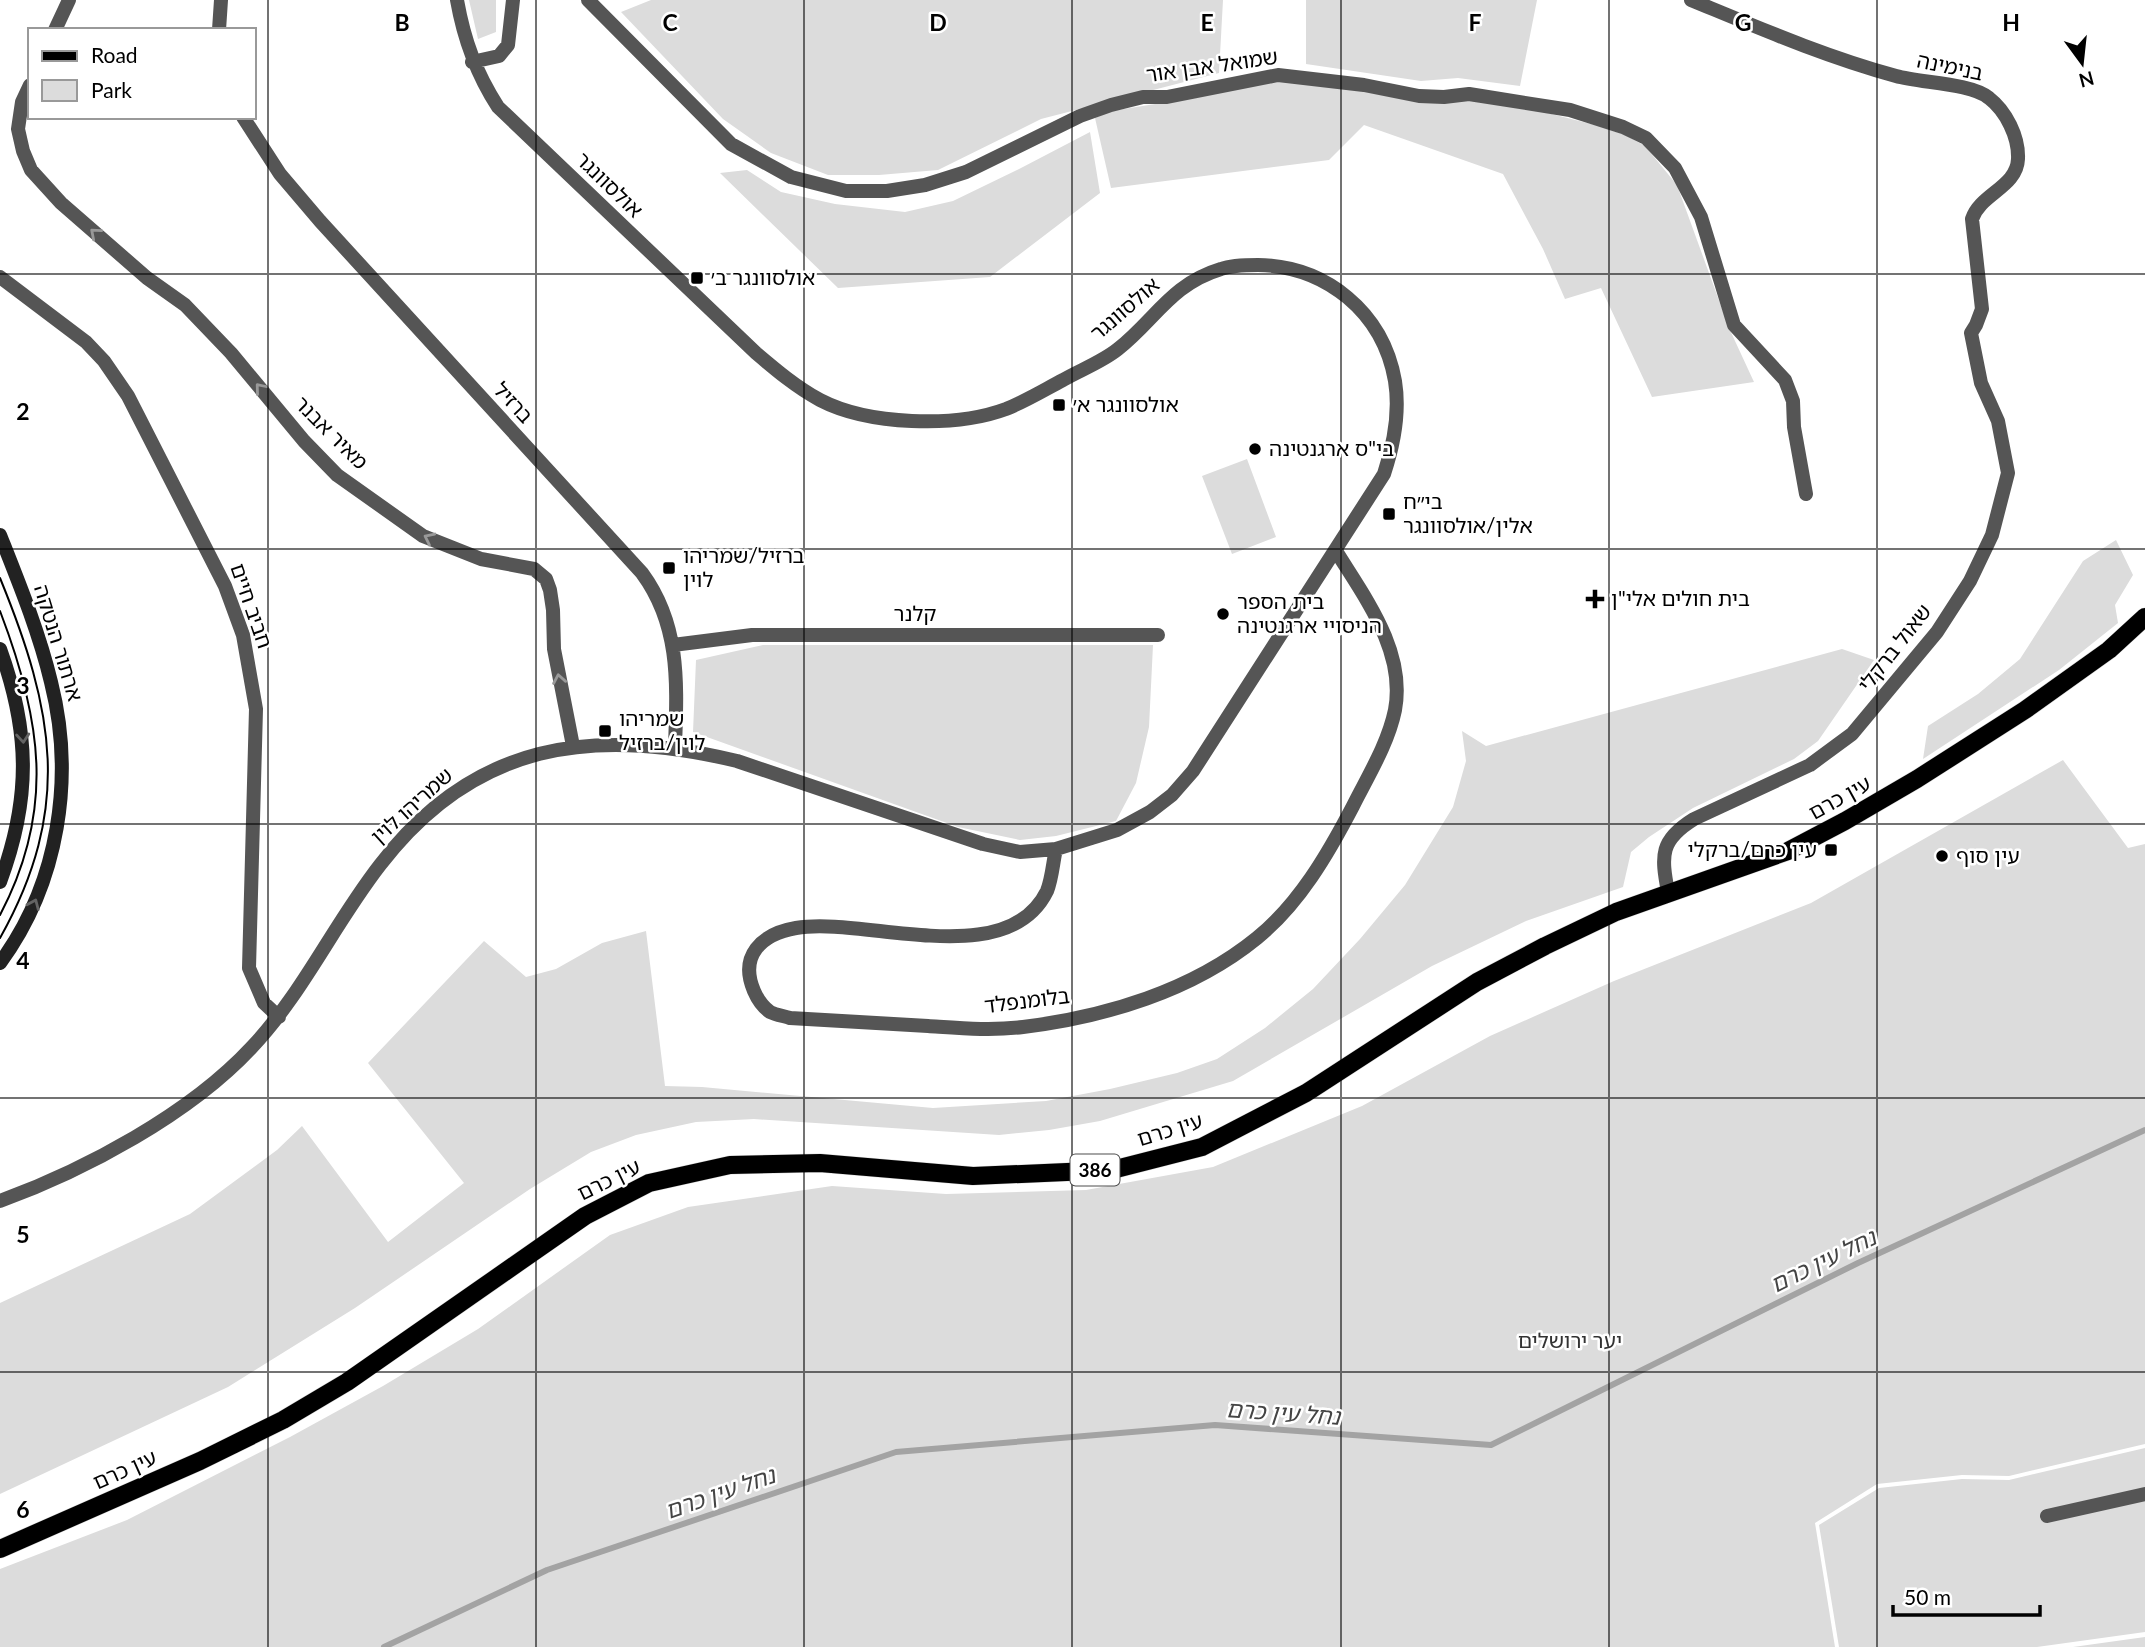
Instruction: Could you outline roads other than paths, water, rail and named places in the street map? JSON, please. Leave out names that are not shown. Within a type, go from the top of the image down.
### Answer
[{"type":"main road","name":"ארתור הנטקה","points":[[0,535],[52,682],[59,723],[62,782],[55,838],[41,886],[21,932],[0,963]]},
{"type":"main road","name":"עין כרם","points":[[0,1549],[200,1461],[284,1420],[347,1381],[585,1216],[649,1183],[730,1165],[820,1163],[973,1176],[1111,1170],[1202,1147],[1306,1093],[1477,982],[1616,912],[1788,851],[1867,809],[2078,674],[2145,618]]},
{"type":"main road","points":[[0,649],[20,719],[24,769],[16,834],[0,882]]},
{"type":"street","points":[[56,28],[69,0]]},
{"type":"street","points":[[219,28],[222,0]]},
{"type":"street","name":"אולסוונגר","points":[[457,0],[472,62],[498,107],[756,353],[794,385],[822,401],[856,412],[899,420],[942,421],[975,417],[1005,409],[1118,350],[1171,296],[1197,278],[1222,268],[1274,265],[1303,271],[1328,283],[1353,301],[1372,325],[1387,352],[1395,381],[1397,412],[1392,448],[1384,474],[1193,771],[1172,795],[1125,827],[1056,849]]},
{"type":"street","points":[[472,62],[499,56],[508,45],[513,0]]},
{"type":"street","name":"שמואל אבן אור","points":[[588,0],[731,144],[791,177],[846,191],[887,191],[925,185],[966,172],[1080,116],[1111,105],[1143,97],[1167,97],[1278,75],[1364,85],[1419,96],[1469,94],[1570,110],[1623,127],[1646,138],[1675,168],[1701,217],[1734,325],[1785,380],[1793,401],[1794,427],[1806,494]]},
{"type":"street","name":"בנימינה","points":[[1691,0],[1837,59],[1900,77],[1976,92],[1989,97],[2006,116],[2019,155],[2018,166],[2014,175],[1976,208],[1972,219],[1982,309],[1970,333]]},
{"type":"street","name":"מאיר אבנר","points":[[28,89],[22,102],[18,129],[31,170],[70,211],[147,278],[185,305],[231,352],[303,441],[337,475],[424,536],[481,559],[534,569],[546,579],[553,610],[554,649],[573,746]]},
{"type":"street","name":"ברזיל","points":[[244,119],[280,174],[320,221],[654,589],[673,645],[677,679],[675,748]]},
{"type":"street","name":"חביב חיים","points":[[0,277],[86,342],[104,361],[128,396],[225,586],[243,635],[256,709],[249,968],[264,1003],[279,1017]]},
{"type":"street","name":"שאול ברקלי","points":[[1668,892],[1664,852],[1668,841],[1679,828],[1810,765],[1852,734],[1937,632],[1969,581],[1992,535],[2008,473],[1998,421],[1981,383],[1970,333]]},
{"type":"street","name":"בלומנפלד","points":[[1056,849],[1048,890],[1036,908],[1018,922],[1000,930],[949,936],[828,927],[797,928],[775,933],[758,946],[749,960],[749,979],[757,998],[770,1012],[790,1018],[977,1028],[1021,1027],[1114,1008],[1156,994],[1194,979],[1259,937],[1307,883],[1327,853],[1377,758],[1395,711],[1397,675],[1391,651],[1374,612],[1336,551]]},
{"type":"street","name":"קלנר","points":[[673,645],[752,635],[1158,635]]},
{"type":"street","name":"שמריהו לוין","points":[[0,1200],[59,1177],[110,1152],[192,1100],[241,1058],[279,1017],[379,866],[399,842],[470,781],[538,752],[604,744],[675,748],[737,761],[983,844],[1020,852],[1056,849]]},
{"type":"street","points":[[2047,1516],[2145,1494]]},
{"type":"waterway","name":"נחל עין כרם","points":[[384,1647],[547,1570],[896,1452],[1215,1425],[1491,1445],[1858,1263],[2145,1130]]},
{"type":"tram line","points":[[0,578],[33,672],[43,716],[48,759],[46,802],[38,845],[23,891],[0,938]]},
{"type":"tram line","points":[[0,611],[25,689],[33,726],[36,763],[35,800],[29,838],[18,876],[0,915]]},
{"type":"place","name":"אולסוונגר ב׳","points":[[697,278]]},
{"type":"place","name":"אולסוונגר א׳","points":[[1059,405]]},
{"type":"place","name":"בי\"ס ארגנטינה","points":[[1255,449]]},
{"type":"place","name":"בי״ח אלין/אולסוונגר","points":[[1389,514]]},
{"type":"place","name":"ברזיל/שמריהו לוין","points":[[669,568]]},
{"type":"place","name":"בית חולים אלי\"ן","points":[[1595,599]]},
{"type":"place","name":"בית הספר הניסויי ארגנטינה","points":[[1223,614]]},
{"type":"place","name":"שמריהו לוין/ברזיל","points":[[605,731]]},
{"type":"place","name":"עין כרם/ברקלי","points":[[1831,850]]},
{"type":"place","name":"עין סוף","points":[[1942,856]]},
{"type":"park label","name":"יער ירושלים","points":[[1570,1341]]}]
